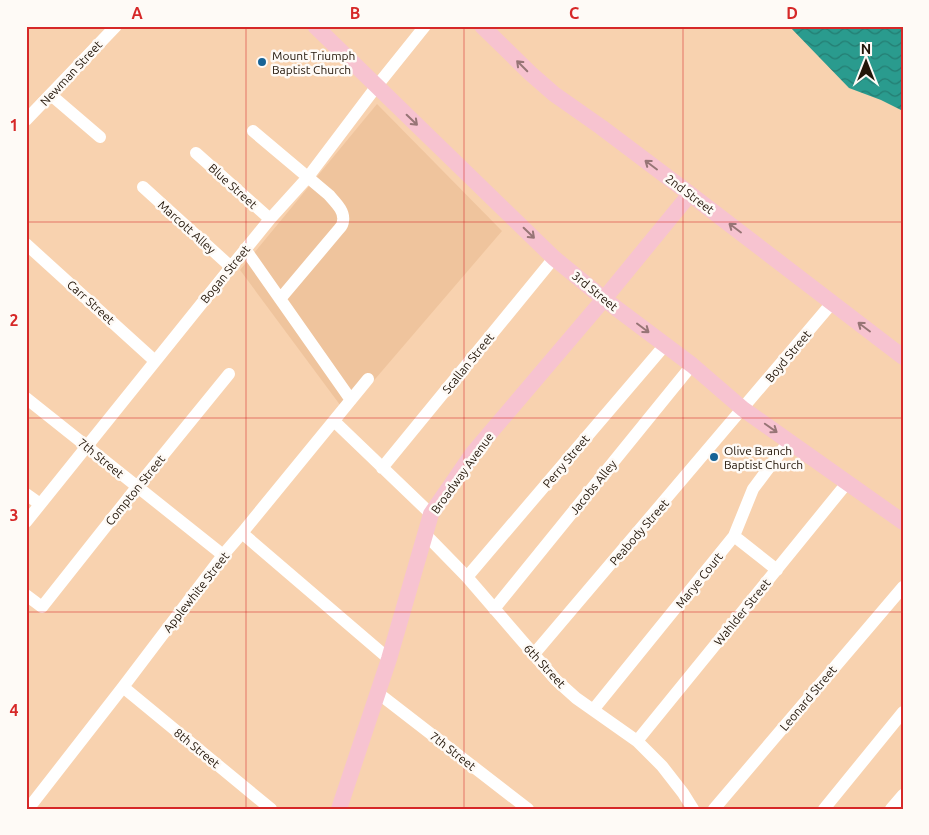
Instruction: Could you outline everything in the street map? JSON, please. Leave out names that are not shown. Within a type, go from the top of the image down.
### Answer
[{"type":"main road","name":"3rd Street","points":[[315,26],[554,258],[604,299],[692,365],[743,409],[903,522]]},
{"type":"main road","name":"2nd Street","points":[[482,26],[554,94],[690,194],[903,357]]},
{"type":"main road","name":"Broadway Avenue","points":[[339,809],[389,659],[431,514],[473,453],[604,299],[690,194]]},
{"type":"street","name":"Newman Street","points":[[26,120],[116,26]]},
{"type":"street","name":"Bogan Street","points":[[26,522],[245,249],[308,177],[425,26]]},
{"type":"street","points":[[51,95],[100,137]]},
{"type":"street","points":[[253,131],[329,195],[338,205],[344,222],[280,299]]},
{"type":"street","name":"Blue Street","points":[[196,153],[270,219]]},
{"type":"street","name":"Marcott Alley","points":[[144,187],[231,267]]},
{"type":"street","name":"Carr Street","points":[[26,244],[155,361]]},
{"type":"street","points":[[245,249],[351,400]]},
{"type":"street","name":"Scallan Street","points":[[382,468],[554,258]]},
{"type":"street","name":"Boyd Street","points":[[743,409],[832,303]]},
{"type":"street","name":"Perry Street","points":[[467,577],[665,345]]},
{"type":"street","name":"Jacobs Alley","points":[[494,609],[692,365]]},
{"type":"street","name":"Compton Street","points":[[26,595],[42,607],[229,374]]},
{"type":"street","name":"Applewhite Street","points":[[32,804],[223,555],[368,379]]},
{"type":"street","name":"7th Street","points":[[26,398],[223,555]]},
{"type":"street","name":"Peabody Street","points":[[534,654],[743,409]]},
{"type":"street","points":[[334,421],[431,514]]},
{"type":"street","name":"Marye Court","points":[[593,710],[734,536],[753,489],[789,441]]},
{"type":"street","name":"Wahlder Street","points":[[637,741],[847,483]]},
{"type":"street","points":[[26,494],[40,504]]},
{"type":"street","points":[[242,533],[389,659]]},
{"type":"street","name":"6th Street","points":[[425,534],[467,577],[556,680],[576,698],[637,741],[662,766],[693,809]]},
{"type":"street","points":[[734,536],[777,570]]},
{"type":"street","name":"Leonard Street","points":[[714,809],[903,587]]},
{"type":"street","name":"8th Street","points":[[123,687],[271,809]]},
{"type":"street","name":"7th Street","points":[[378,692],[528,809]]},
{"type":"street","points":[[824,809],[903,712]]},
{"type":"street","points":[[892,809],[903,795]]},
{"type":"shaded area","points":[[377,104],[502,231],[346,413],[240,270]]},
{"type":"water","points":[[789,26],[903,26],[903,111],[849,88]]},
{"type":"place","name":"Mount Triumph Baptist Church","points":[[262,62]]},
{"type":"place","name":"Olive Branch Baptist Church","points":[[714,457]]}]
